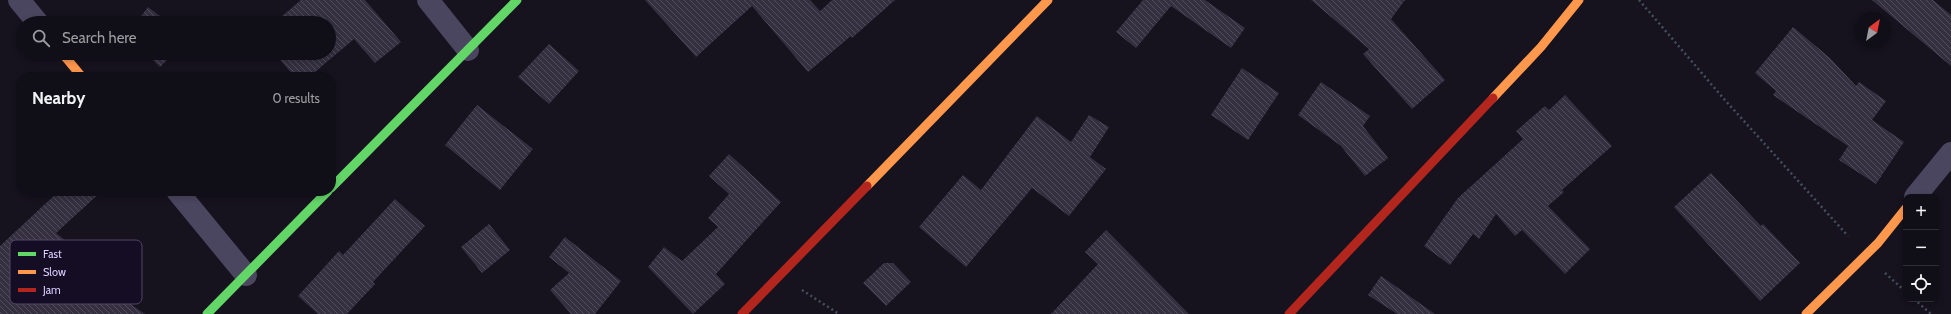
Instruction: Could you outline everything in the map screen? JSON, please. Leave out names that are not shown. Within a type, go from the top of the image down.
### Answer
[{"type":"street","points":[[19,0],[32,16]]},
{"type":"street","points":[[428,0],[468,50]]},
{"type":"street","points":[[336,183],[517,0]]},
{"type":"street","points":[[742,314],[1048,0]]},
{"type":"street","points":[[1290,314],[1540,47],[1579,0]]},
{"type":"street","points":[[68,60],[78,72]]},
{"type":"street","points":[[1917,194],[1951,153]]},
{"type":"street","points":[[181,196],[246,275]]},
{"type":"street","points":[[207,314],[323,196]]},
{"type":"street","points":[[1806,314],[1865,255],[1903,211]]},
{"type":"path","points":[[1638,0],[1724,99],[1865,255],[1903,289]]},
{"type":"path","points":[[780,275],[839,314]]},
{"type":"path","points":[[1917,302],[1931,314]]},
{"type":"building","points":[[301,0],[365,0],[401,42],[375,63],[354,39],[336,54],[336,16],[282,16]]},
{"type":"building","points":[[645,0],[810,0],[820,11],[832,0],[895,0],[852,38],[851,36],[808,72],[752,6],[696,57]]},
{"type":"building","points":[[1143,0],[1205,0],[1245,28],[1231,48],[1171,6],[1136,48],[1116,32]]},
{"type":"building","points":[[1311,0],[1405,0],[1391,19],[1445,80],[1412,109],[1363,54],[1369,49]]},
{"type":"building","points":[[1872,0],[1933,0],[1951,15],[1951,66],[1891,16],[1891,12],[1886,12]]},
{"type":"building","points":[[148,7],[160,16],[141,16]]},
{"type":"building","points":[[1793,27],[1830,58],[1856,86],[1859,82],[1886,101],[1872,120],[1904,142],[1876,184],[1839,160],[1848,146],[1773,95],[1776,91],[1755,73]]},
{"type":"building","points":[[549,44],[579,71],[549,104],[518,77]]},
{"type":"building","points":[[153,60],[167,60],[160,67]]},
{"type":"building","points":[[280,60],[329,60],[315,72],[291,72]]},
{"type":"building","points":[[1242,68],[1279,93],[1248,140],[1211,115]]},
{"type":"building","points":[[1321,82],[1370,116],[1363,126],[1388,158],[1365,176],[1341,146],[1298,115]]},
{"type":"building","points":[[1565,95],[1612,146],[1562,190],[1564,192],[1548,206],[1590,249],[1565,274],[1522,230],[1515,236],[1496,214],[1479,239],[1473,234],[1450,265],[1424,246],[1458,198],[1523,139],[1516,131],[1545,106],[1549,110]]},
{"type":"building","points":[[477,105],[533,149],[500,190],[445,145]]},
{"type":"building","points":[[1089,115],[1109,127],[1090,157],[1106,169],[1069,216],[1032,188],[966,267],[919,227],[963,175],[981,190],[1037,116],[1071,142]]},
{"type":"building","points":[[729,154],[781,202],[716,274],[725,284],[693,314],[648,267],[664,247],[682,261],[718,227],[708,218],[729,194],[709,176]]},
{"type":"building","points":[[1711,173],[1761,226],[1763,224],[1800,263],[1760,301],[1674,207]]},
{"type":"building","points":[[54,196],[97,196],[56,233],[65,240],[10,240],[10,304],[130,304],[145,314],[0,314],[0,246]]},
{"type":"building","points":[[395,199],[425,226],[373,282],[375,284],[347,314],[318,314],[298,296],[339,251],[343,255]]},
{"type":"building","points":[[489,224],[510,250],[482,273],[461,247]]},
{"type":"building","points":[[1106,230],[1189,314],[1051,314],[1098,264],[1085,252]]},
{"type":"building","points":[[565,237],[621,281],[595,314],[571,314],[550,290],[569,273],[549,257]]},
{"type":"building","points":[[884,263],[893,263],[911,282],[886,306],[863,283]]},
{"type":"building","points":[[1381,276],[1435,314],[1397,314],[1368,295]]},
{"type":"traffic: fast","points":[[336,183],[517,0]]},
{"type":"traffic: fast","points":[[207,314],[323,196]]},
{"type":"traffic: slow","points":[[867,186],[1048,0]]},
{"type":"traffic: slow","points":[[1493,98],[1541,47],[1579,0]]},
{"type":"traffic: slow","points":[[68,60],[78,72]]},
{"type":"traffic: slow","points":[[1806,314],[1878,243],[1903,212]]},
{"type":"traffic: jam","points":[[1289,314],[1493,98]]},
{"type":"traffic: jam","points":[[742,314],[867,186]]}]
